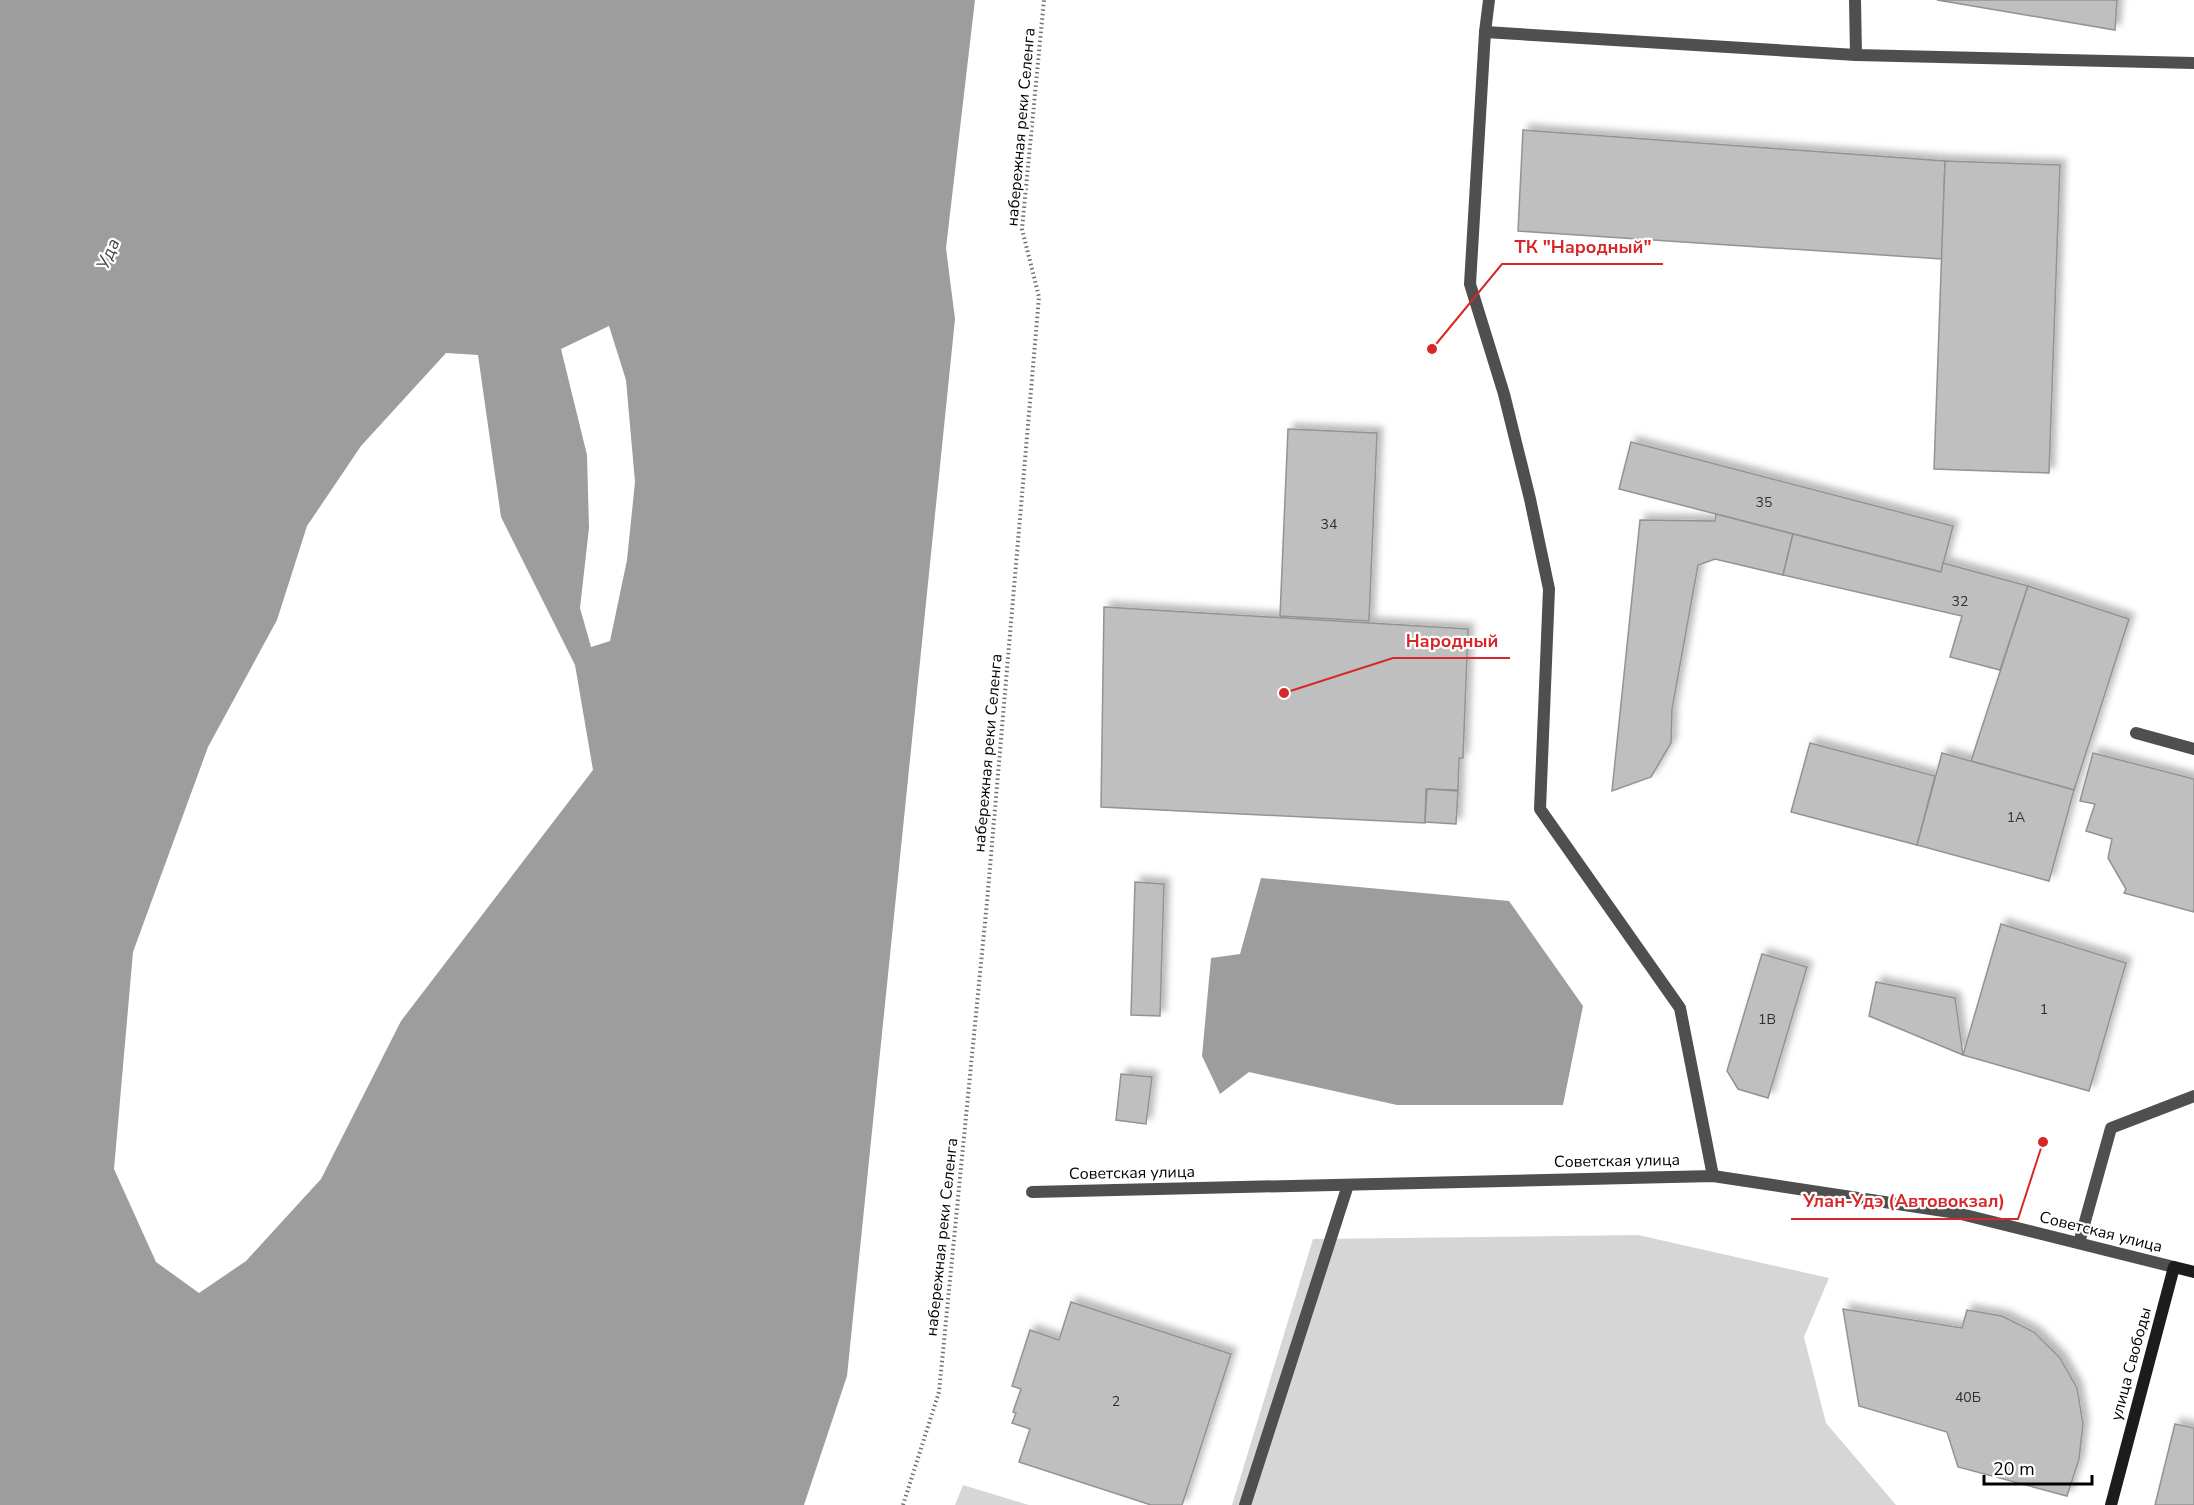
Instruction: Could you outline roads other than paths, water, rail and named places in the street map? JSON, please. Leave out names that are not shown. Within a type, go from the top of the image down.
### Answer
[{"type":"main road","name":"Советская улица","points":[[2174,1267],[2194,1272]]},
{"type":"main road","name":"улица Свободы","points":[[2110,1505],[2174,1267]]},
{"type":"street","points":[[1480,0],[1485,32]]},
{"type":"street","points":[[1489,0],[1485,32],[1470,284],[1504,394],[1550,589],[1540,809],[1680,1008],[1713,1176]]},
{"type":"street","points":[[1856,0],[1856,55]]},
{"type":"street","points":[[1485,32],[1856,55],[2194,63]]},
{"type":"street","points":[[2136,733],[2194,749]]},
{"type":"street","points":[[2079,1243],[2111,1128],[2194,1096]]},
{"type":"street","name":"Советская улица","points":[[1032,1192],[1713,1176],[1957,1214],[2174,1267]]},
{"type":"street","points":[[1245,1505],[1348,1185]]},
{"type":"water","name":"Уда","points":[[0,0],[975,0],[946,248],[955,319],[847,1376],[804,1505],[0,1505]],"holes":[[[609,326],[626,380],[635,482],[627,560],[610,641],[591,647],[580,608],[589,528],[587,455],[561,349]],[[446,353],[478,355],[501,517],[575,665],[593,770],[401,1021],[321,1179],[246,1261],[199,1293],[156,1262],[114,1169],[133,952],[208,747],[277,620],[307,526],[361,446]]]},
{"type":"water","points":[[1261,878],[1509,901],[1583,1006],[1563,1105],[1397,1105],[1249,1072],[1220,1094],[1202,1056],[1211,958],[1240,954]]},
{"type":"place","name":"ТК \"Народный\"","points":[[1432,349]]},
{"type":"place","name":"Народный","points":[[1284,693]]},
{"type":"place","name":"Улан-Удэ (Автовокзал)","points":[[2043,1142]]}]
